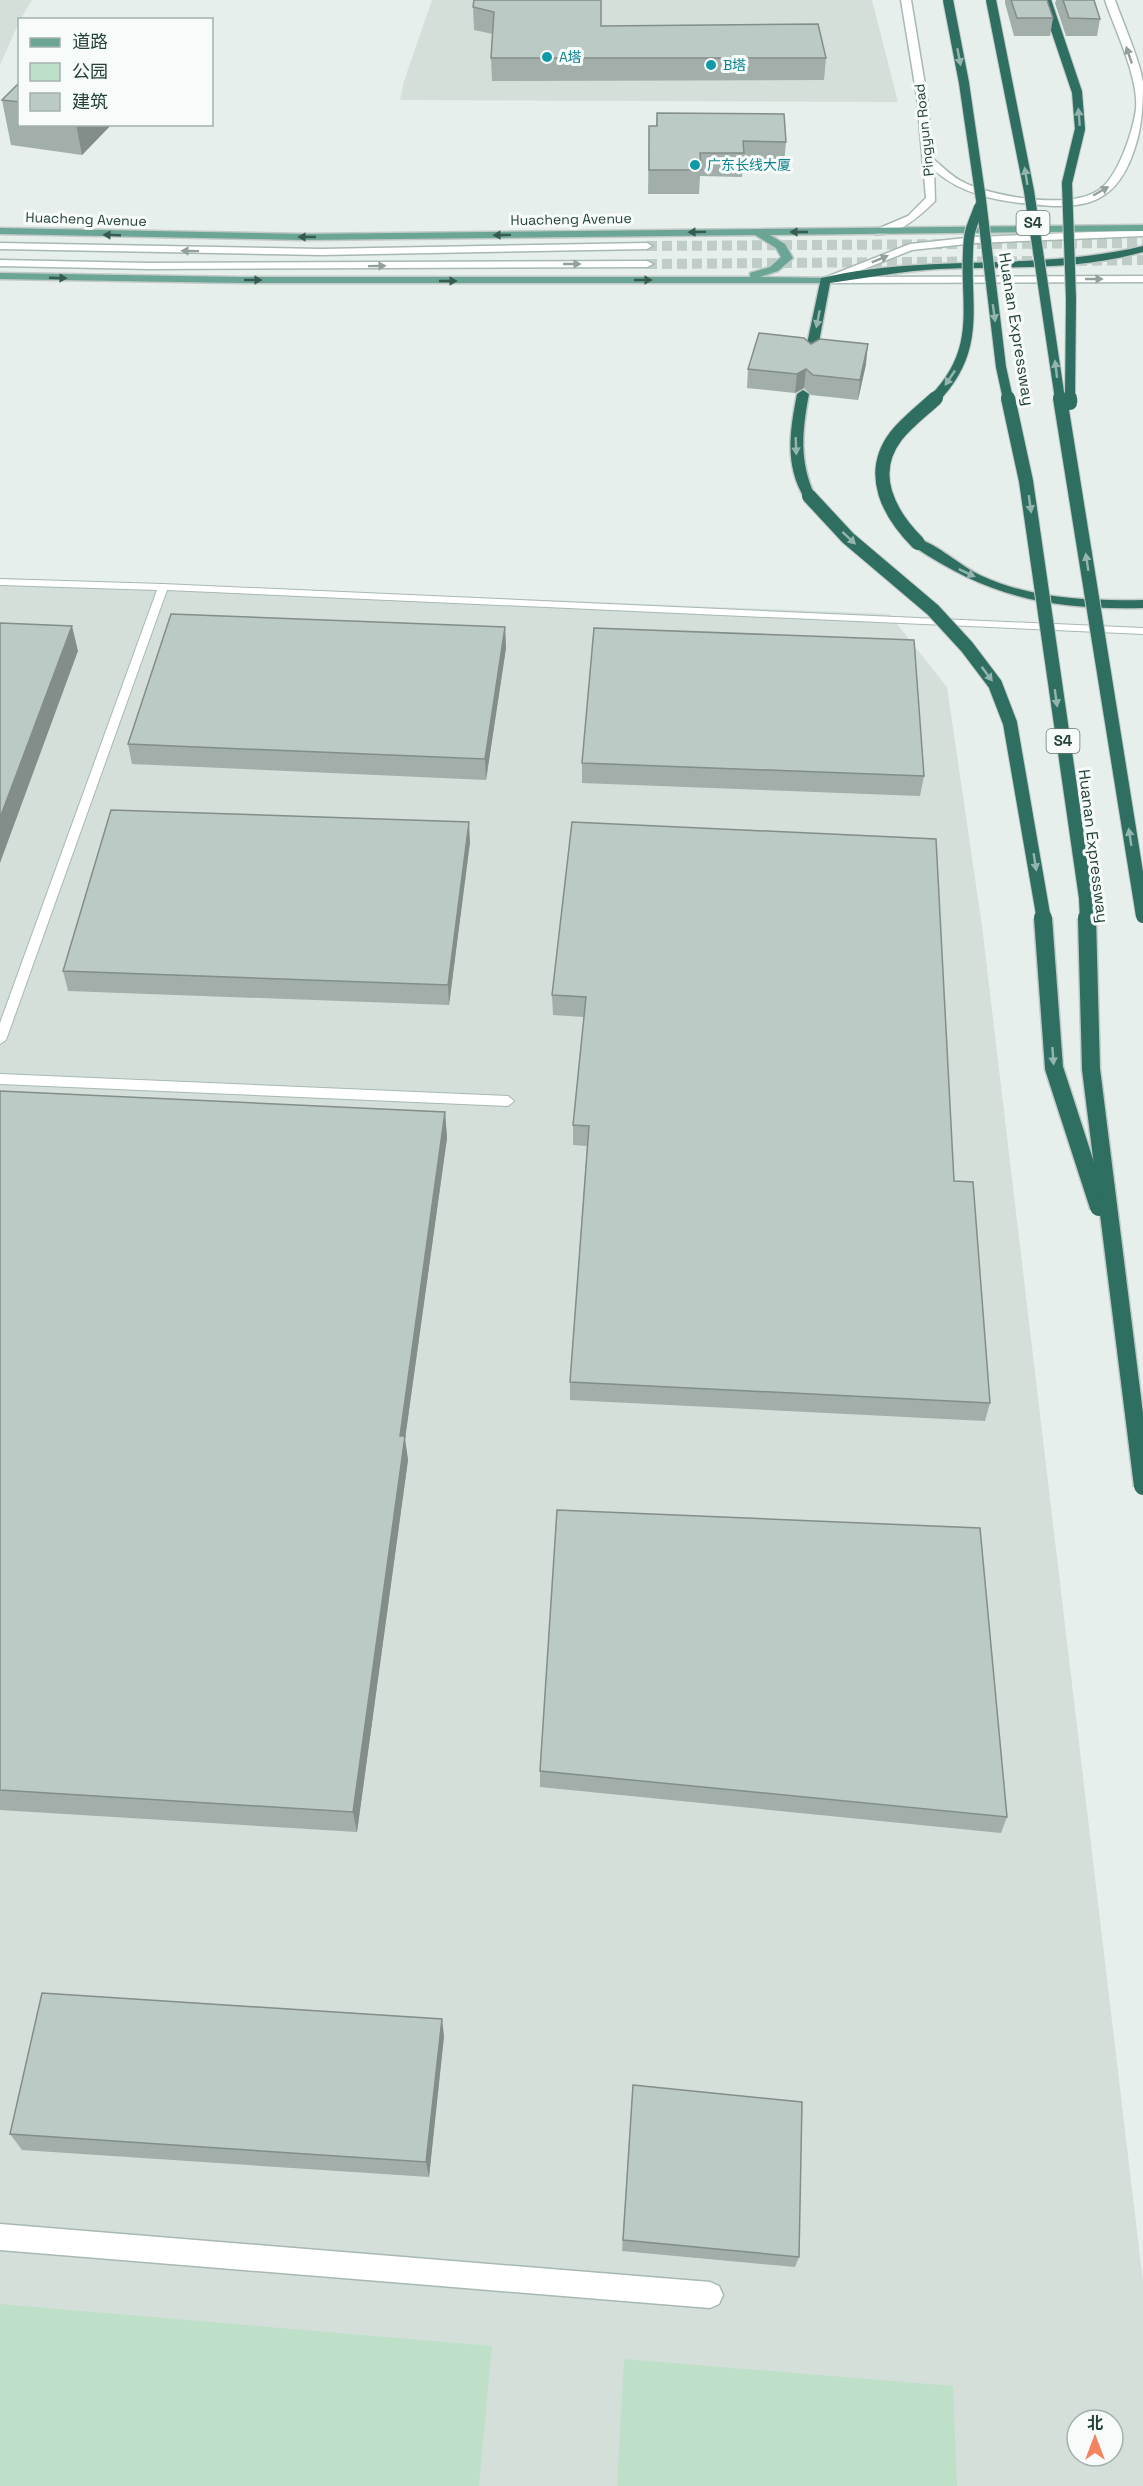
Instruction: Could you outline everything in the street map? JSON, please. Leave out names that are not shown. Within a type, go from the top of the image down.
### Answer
[{"type":"highway","name":"Huanan Expressway","points":[[948,0],[964,83],[981,200],[1001,367],[1026,481],[1086,898],[1091,1069],[1111,1245],[1143,1486]]},
{"type":"highway","name":"Huanan Expressway","points":[[991,0],[1020,142],[1143,916]]},
{"type":"highway","points":[[1046,0],[1077,92],[1080,129],[1066,183],[1071,299],[1069,447]]},
{"type":"highway","points":[[981,200],[969,236],[969,331],[955,371],[942,391],[891,442],[882,462],[881,481],[888,504],[899,526],[918,543],[952,566],[989,584],[1020,592],[1108,605],[1143,604]]},
{"type":"highway","points":[[810,358],[825,280],[907,268],[1061,264],[1116,257],[1143,249]]},
{"type":"highway","points":[[803,394],[795,432],[796,471],[808,496],[848,538],[933,610],[967,647],[995,684],[1010,723],[1044,922],[1054,1068],[1111,1245]]},
{"type":"main road","name":"Huacheng Avenue","points":[[0,231],[316,237],[1143,228]]},
{"type":"main road","points":[[732,279],[774,269],[788,258],[781,246],[756,231]]},
{"type":"main road","points":[[0,276],[241,280],[825,280]]},
{"type":"street","name":"Pingyun Road","points":[[879,232],[912,218],[931,199],[922,97],[906,0]]},
{"type":"street","points":[[1110,0],[1138,82],[1143,125]]},
{"type":"street","points":[[929,161],[955,182],[996,197],[1037,201],[1084,199],[1101,193],[1113,184],[1130,148],[1140,111]]},
{"type":"street","points":[[825,280],[910,247],[975,240],[1143,233]]},
{"type":"street","name":"Huacheng Avenue","points":[[0,246],[321,252],[647,246]]},
{"type":"street","points":[[0,263],[150,266],[647,264]]},
{"type":"street","points":[[825,280],[1143,279]]},
{"type":"street","points":[[0,2237],[710,2295]]},
{"type":"lane","points":[[0,582],[163,587],[1143,632]]},
{"type":"lane","points":[[0,1040],[163,587]]},
{"type":"lane","points":[[0,1079],[508,1101]]},
{"type":"shaded area","points":[[0,0],[32,0],[21,18],[18,18],[18,24],[0,65]]},
{"type":"shaded area","points":[[432,0],[872,0],[898,102],[400,100],[404,81]]},
{"type":"shaded area","points":[[0,578],[889,614],[947,687],[982,926],[1143,2282],[1143,2486],[0,2486]]},
{"type":"green space","points":[[0,2304],[492,2346],[479,2486],[0,2486]]},
{"type":"green space","points":[[624,2359],[953,2386],[957,2486],[617,2486]]},
{"type":"building","points":[[474,0],[601,0],[601,26],[818,24],[826,58],[491,58],[494,12],[473,7]]},
{"type":"building","points":[[1011,0],[1047,0],[1053,18],[1017,18]]},
{"type":"building","points":[[1063,0],[1094,0],[1100,19],[1069,18]]},
{"type":"building","points":[[18,84],[18,102],[2,100]]},
{"type":"building","points":[[657,113],[784,114],[786,142],[743,141],[744,153],[700,153],[701,170],[649,170],[649,126],[657,126]]},
{"type":"building","points":[[759,333],[804,338],[811,344],[820,339],[868,344],[860,380],[813,375],[806,369],[797,374],[748,369]]},
{"type":"building","points":[[171,614],[505,627],[485,759],[128,744]]},
{"type":"building","points":[[0,623],[72,626],[0,818]]},
{"type":"building","points":[[594,628],[914,640],[924,776],[582,763]]},
{"type":"building","points":[[111,810],[469,822],[448,985],[63,971]]},
{"type":"building","points":[[572,822],[936,839],[954,1181],[973,1182],[990,1403],[570,1382],[589,1126],[573,1125],[586,997],[552,995]]},
{"type":"building","points":[[0,1091],[445,1112],[400,1436],[405,1436],[353,1812],[0,1790]]},
{"type":"building","points":[[557,1510],[980,1528],[1007,1817],[540,1771]]},
{"type":"building","points":[[42,1993],[442,2019],[426,2162],[10,2134]]},
{"type":"building","points":[[633,2085],[802,2102],[799,2257],[623,2240]]},
{"type":"tunnel","points":[[647,246],[1143,243]]},
{"type":"tunnel","points":[[1077,261],[1143,260]]},
{"type":"tunnel","points":[[647,264],[1038,261]]},
{"type":"place","name":"A塔","points":[[547,57]]},
{"type":"place","name":"B塔","points":[[711,65]]},
{"type":"place","name":"广东长线大厦","points":[[695,165]]}]
